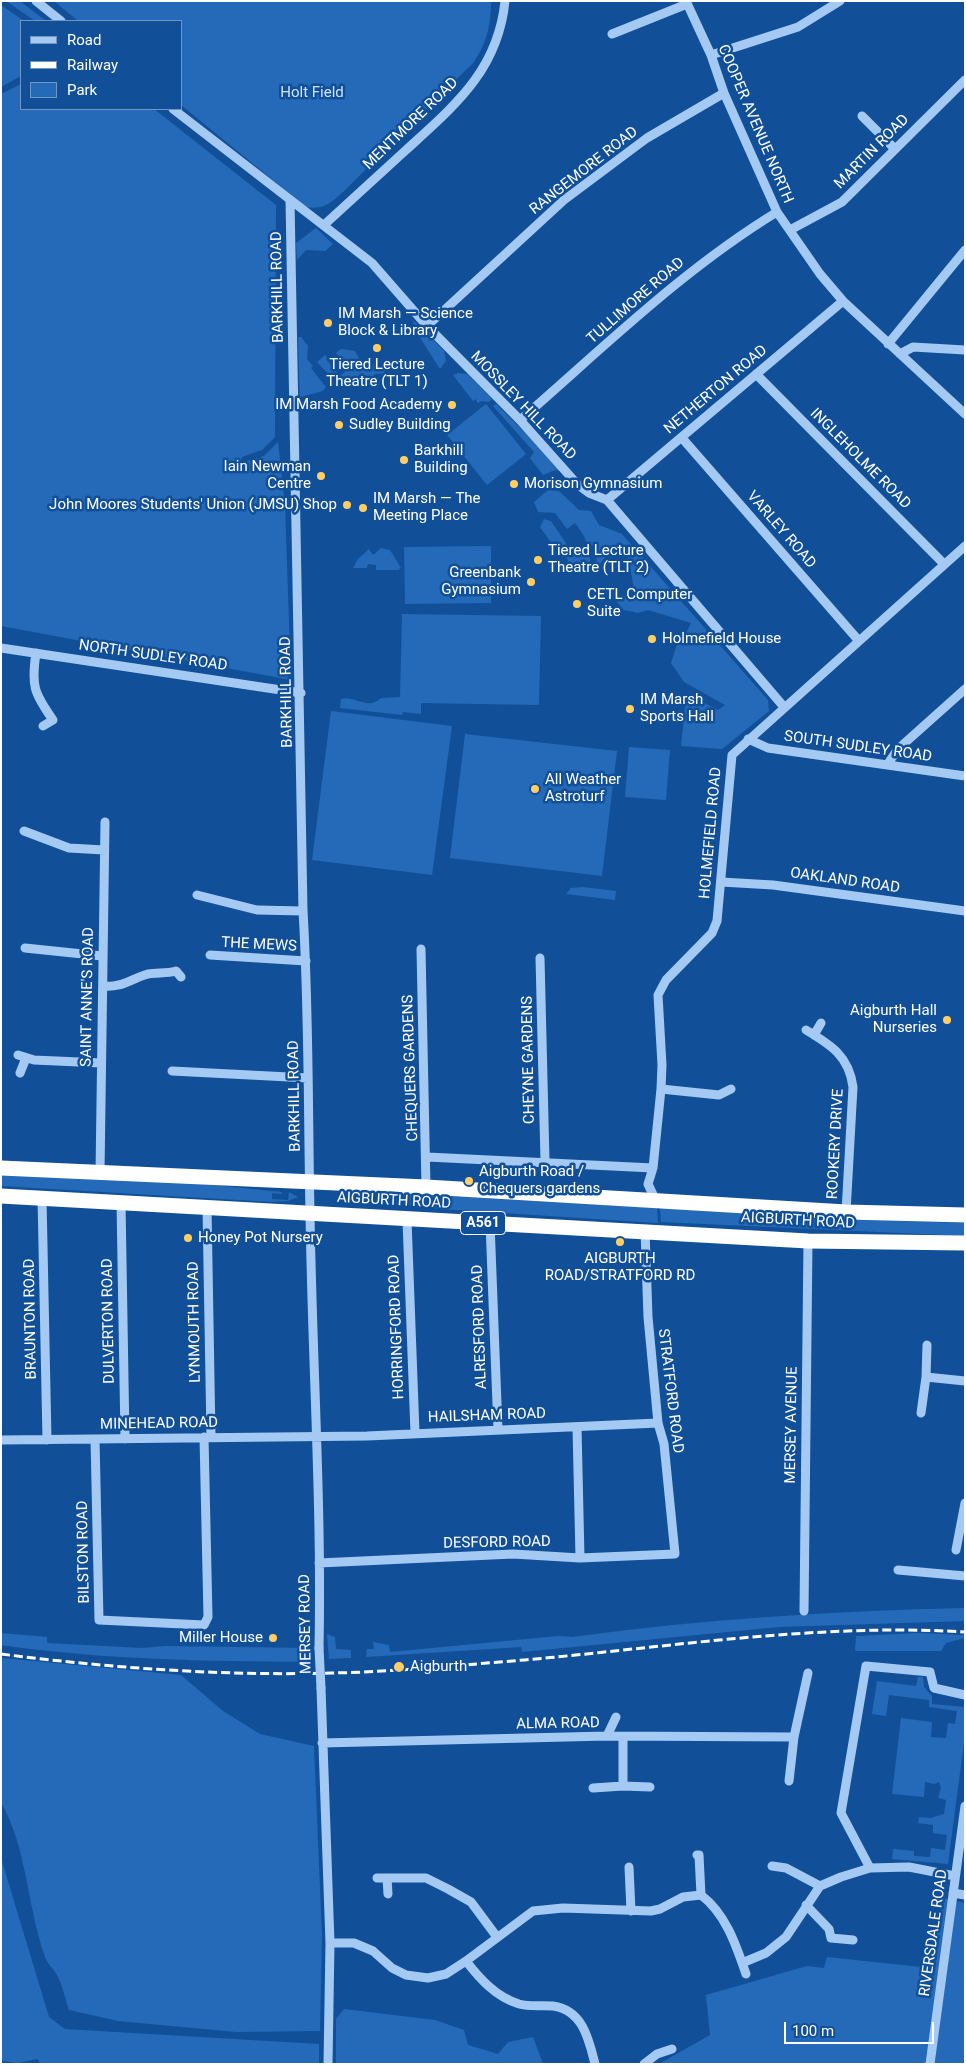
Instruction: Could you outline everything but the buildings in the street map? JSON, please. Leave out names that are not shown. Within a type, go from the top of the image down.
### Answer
[{"type":"highway","name":"AIGBURTH ROAD","points":[[1,1168],[426,1187],[846,1212],[965,1215]]},
{"type":"highway","name":"AIGBURTH ROAD","points":[[1,1196],[407,1220],[645,1230],[808,1240],[965,1243]]},
{"type":"street","points":[[36,1],[60,20]]},
{"type":"street","name":"MENTMORE ROAD","points":[[324,225],[462,98],[482,71],[500,31],[505,1]]},
{"type":"street","points":[[711,55],[798,27],[840,1]]},
{"type":"street","points":[[612,34],[687,2]]},
{"type":"street","name":"COOPER AVENUE NORTH","points":[[687,2],[776,212],[820,274],[843,301],[965,414]]},
{"type":"street","name":"MARTIN ROAD","points":[[790,230],[842,202],[965,80]]},
{"type":"street","name":"RANGEMORE ROAD","points":[[427,326],[564,200],[647,138],[724,93]]},
{"type":"street","name":"MOSSLEY HILL ROAD","points":[[174,110],[372,263],[427,326],[520,420],[584,490],[598,498],[607,500],[784,707]]},
{"type":"street","points":[[862,116],[896,149]]},
{"type":"street","name":"BARKHILL ROAD","points":[[290,200],[310,1183]]},
{"type":"street","name":"TULLIMORE ROAD","points":[[520,420],[691,271],[739,235],[776,212]]},
{"type":"street","points":[[888,344],[965,250]]},
{"type":"street","name":"NETHERTON ROAD","points":[[607,500],[843,301]]},
{"type":"street","points":[[900,354],[913,347],[965,350]]},
{"type":"street","name":"INGLEHOLME ROAD","points":[[756,374],[944,564]]},
{"type":"street","name":"VARLEY ROAD","points":[[682,438],[859,641]]},
{"type":"street","name":"HOLMEFIELD ROAD","points":[[656,1201],[648,1184],[653,1168],[661,1089],[662,1065],[658,995],[666,980],[712,933],[717,921],[731,758],[748,739],[965,546]]},
{"type":"street","name":"NORTH SUDLEY ROAD","points":[[1,648],[280,688],[301,693]]},
{"type":"street","points":[[36,653],[33,674],[36,696],[53,720],[43,726]]},
{"type":"street","points":[[887,765],[898,750],[965,690]]},
{"type":"street","name":"SOUTH SUDLEY ROAD","points":[[748,739],[768,748],[965,776]]},
{"type":"street","name":"SAINT ANNE'S ROAD","points":[[100,1173],[105,822]]},
{"type":"street","points":[[24,831],[69,848],[104,850]]},
{"type":"street","name":"OAKLAND ROAD","points":[[721,882],[773,885],[965,911]]},
{"type":"street","points":[[197,895],[257,910],[303,911]]},
{"type":"street","points":[[25,948],[102,956]]},
{"type":"street","name":"CHEQUERS GARDENS","points":[[421,949],[427,1157],[426,1187]]},
{"type":"street","name":"THE MEWS","points":[[210,955],[306,961]]},
{"type":"street","name":"CHEYNE GARDENS","points":[[540,958],[545,1161]]},
{"type":"street","points":[[103,986],[116,988],[150,973],[162,974],[176,970],[181,977]]},
{"type":"street","name":"ROOKERY DRIVE","points":[[821,1023],[810,1033],[840,1053],[851,1074],[853,1087],[846,1212]]},
{"type":"street","points":[[20,1073],[22,1057],[101,1063]]},
{"type":"street","points":[[172,1071],[308,1078]]},
{"type":"street","points":[[661,1089],[718,1095],[731,1089]]},
{"type":"street","points":[[427,1157],[545,1161],[653,1168]]},
{"type":"street","name":"MERSEY ROAD","points":[[310,1183],[317,1436],[320,1688],[330,1943],[328,2064]]},
{"type":"street","name":"BRAUNTON ROAD","points":[[42,1198],[47,1440]]},
{"type":"street","name":"DULVERTON ROAD","points":[[121,1202],[125,1439]]},
{"type":"street","name":"LYNMOUTH ROAD","points":[[204,1625],[208,1617],[207,1208]]},
{"type":"street","name":"HORRINGFORD ROAD","points":[[407,1220],[414,1433]]},
{"type":"street","name":"ALRESFORD ROAD","points":[[490,1223],[498,1430]]},
{"type":"street","name":"STRATFORD ROAD","points":[[645,1230],[648,1317],[658,1423],[664,1444],[675,1554]]},
{"type":"street","name":"MERSEY AVENUE","points":[[804,1611],[808,1240]]},
{"type":"street","points":[[920,1414],[926,1377],[927,1345]]},
{"type":"street","points":[[926,1377],[965,1381]]},
{"type":"street","name":"HAILSHAM ROAD","points":[[317,1436],[658,1423]]},
{"type":"street","points":[[577,1427],[580,1558]]},
{"type":"street","name":"MINEHEAD ROAD","points":[[1,1440],[317,1436]]},
{"type":"street","name":"BILSTON ROAD","points":[[95,1439],[99,1620],[204,1625]]},
{"type":"street","points":[[956,1550],[965,1503]]},
{"type":"street","name":"DESFORD ROAD","points":[[319,1564],[513,1554],[580,1558],[675,1554]]},
{"type":"street","points":[[898,1570],[965,1576]]},
{"type":"street","points":[[870,1868],[841,1813],[866,1666],[930,1672],[934,1688],[965,1695]]},
{"type":"street","points":[[789,1781],[794,1737],[808,1674]]},
{"type":"street","points":[[607,1736],[616,1717]]},
{"type":"street","name":"ALMA ROAD","points":[[322,1743],[607,1736],[794,1737]]},
{"type":"street","points":[[623,1737],[623,1786]]},
{"type":"street","points":[[593,1788],[650,1787]]},
{"type":"street","name":"RIVERSDALE ROAD","points":[[930,2064],[965,1806]]},
{"type":"street","points":[[697,1854],[699,1855],[701,1895]]},
{"type":"street","points":[[772,1866],[786,1868],[820,1886]]},
{"type":"street","points":[[629,1867],[631,1911]]},
{"type":"street","points":[[742,1963],[766,1953],[786,1937],[820,1886],[841,1877],[870,1868],[909,1867],[955,1876]]},
{"type":"street","points":[[377,1878],[426,1878],[471,1902],[497,1937]]},
{"type":"street","points":[[387,1878],[388,1894]]},
{"type":"street","points":[[953,1893],[965,1895]]},
{"type":"street","points":[[330,1943],[354,1944],[373,1951],[392,1968],[406,1975],[428,1978],[446,1974],[533,1911],[564,1908],[631,1911],[660,1910],[683,1897],[701,1895],[714,1905],[722,1918],[746,1974]]},
{"type":"street","points":[[806,1905],[829,1929],[832,1938],[853,1940]]},
{"type":"street","points":[[466,1961],[480,1979],[496,1992],[518,2004],[553,2006],[574,2015],[586,2031],[595,2064]]},
{"type":"street","points":[[644,2064],[656,2054],[672,2049]]},
{"type":"green space","points":[[6,1],[20,1],[45,20],[34,20]]},
{"type":"green space","name":"Holt Field","points":[[54,1],[491,1],[487,33],[474,62],[339,196],[326,205],[312,208],[306,207],[182,106],[182,20],[77,20]]},
{"type":"green space","points":[[1,5],[23,20],[20,20],[20,77],[1,87]]},
{"type":"green space","points":[[20,84],[20,110],[155,110],[276,205],[275,437],[262,450],[242,457],[240,463],[264,456],[278,442],[285,505],[291,680],[1,626],[1,94]]},
{"type":"green space","points":[[316,228],[333,244],[325,251],[306,250],[297,260],[296,243]]},
{"type":"green space","points":[[413,320],[444,351],[446,361],[440,369],[415,330]]},
{"type":"green space","points":[[298,337],[301,337],[308,346],[307,359],[313,366],[311,368],[326,387],[323,391],[301,397],[303,400],[301,411],[300,411]]},
{"type":"green space","points":[[341,349],[355,351],[361,363],[368,359],[377,367],[375,371],[379,368],[383,369],[385,373],[375,374],[368,383],[367,377],[359,384],[355,382],[350,388],[345,387],[341,379],[329,375],[317,362],[325,355],[326,359],[340,376],[348,369],[336,353]]},
{"type":"green space","points":[[459,373],[467,374],[492,399],[489,402],[482,401],[478,403],[475,399],[473,401],[453,375]]},
{"type":"green space","points":[[486,404],[526,454],[487,485],[447,435]]},
{"type":"green space","points":[[496,404],[562,471],[555,470],[543,475],[530,458],[534,452],[493,406]]},
{"type":"green space","points":[[548,490],[559,491],[579,510],[591,511],[599,525],[622,534],[768,700],[769,711],[722,749],[681,746],[685,707],[688,701],[699,700],[718,710],[725,705],[684,682],[671,663],[678,641],[682,642],[691,623],[648,610],[638,613],[624,610],[614,599],[612,582],[617,598],[635,594],[626,547],[607,551],[607,554],[597,568],[596,547],[587,544],[575,523],[567,529],[555,513],[538,512],[534,502]]},
{"type":"green space","points":[[544,519],[551,521],[566,543],[565,547],[555,548],[540,527]]},
{"type":"green space","points":[[491,546],[491,603],[405,604],[404,547]]},
{"type":"green space","points":[[575,547],[590,551],[590,567],[575,566],[569,563],[567,556]]},
{"type":"green space","points":[[381,548],[390,550],[401,568],[398,570],[376,570],[376,565],[368,564],[367,568],[353,568],[358,559],[369,549],[373,555]]},
{"type":"green space","points":[[402,614],[541,616],[539,705],[421,703],[421,714],[403,712],[402,715],[340,708],[341,699],[346,698],[371,703],[381,698],[400,697]]},
{"type":"green space","points":[[331,711],[452,726],[432,875],[312,860]]},
{"type":"green space","name":"All Weather Astroturf","points":[[465,734],[617,751],[602,876],[450,858]]},
{"type":"green space","points":[[629,747],[670,750],[666,800],[625,797]]},
{"type":"green space","points":[[583,887],[616,891],[615,900],[566,894],[571,888]]},
{"type":"green space","points":[[1,1170],[155,1179],[282,1192],[282,1194],[272,1193],[272,1199],[288,1200],[289,1192],[298,1197],[288,1201],[272,1202],[1,1186]]},
{"type":"green space","points":[[372,1191],[423,1194],[422,1207],[336,1199],[336,1197],[372,1197]]},
{"type":"green space","points":[[429,1195],[657,1208],[658,1223],[428,1208]]},
{"type":"green space","points":[[660,1208],[829,1219],[965,1223],[965,1236],[661,1222]]},
{"type":"green space","points":[[965,1608],[965,1621],[779,1627],[522,1652],[521,1647],[366,1657],[367,1649],[374,1649],[373,1642],[389,1645],[390,1652],[558,1636],[572,1637],[670,1625],[768,1617],[866,1611]]},
{"type":"green space","points":[[1,1633],[47,1637],[47,1643],[142,1648],[165,1646],[311,1648],[310,1662],[156,1659],[78,1654],[1,1645]]},
{"type":"green space","points":[[918,1633],[965,1635],[965,1638],[946,1643],[941,1651],[855,1651],[856,1636]]},
{"type":"green space","points":[[327,1634],[335,1637],[336,1649],[351,1650],[351,1658],[329,1659]]},
{"type":"green space","points":[[1,1658],[181,1675],[223,1711],[260,1734],[314,1746],[322,1935],[320,2031],[236,2032],[118,2021],[69,2010],[58,1977],[45,1957],[38,1935],[22,1858],[10,1820],[1,1802]]},
{"type":"green space","points":[[918,1677],[923,1677],[924,1687],[932,1696],[932,1704],[965,1707],[965,1735],[948,1864],[892,1859],[893,1849],[914,1851],[914,1856],[930,1857],[931,1848],[945,1850],[947,1835],[933,1833],[933,1825],[918,1823],[919,1817],[930,1818],[944,1814],[946,1800],[938,1798],[941,1788],[939,1782],[934,1784],[925,1782],[924,1797],[892,1794],[901,1718],[932,1722],[931,1737],[946,1738],[948,1723],[955,1724],[957,1711],[929,1707],[929,1700],[889,1695],[886,1716],[872,1714],[877,1681],[916,1686]]},
{"type":"green space","points":[[1,1858],[49,2017],[65,2029],[319,2044],[319,2064],[41,2064],[37,2059],[18,2063],[1,2061]]},
{"type":"green space","points":[[943,1898],[965,1903],[965,2064],[659,2064],[710,2035],[706,1995],[807,1966],[824,1968],[827,1957],[931,1968]]},
{"type":"green space","points":[[344,2009],[435,2020],[464,2030],[468,2045],[498,2054],[508,2042],[533,2037],[543,2064],[336,2064],[336,2019]]},
{"type":"railway","points":[[1,1654],[166,1670],[290,1674],[403,1670],[799,1633],[910,1630],[965,1632]]},
{"type":"place","name":"IM Marsh — Science Block & Library","points":[[328,323]]},
{"type":"place","name":"Tiered Lecture Theatre (TLT 1)","points":[[377,348]]},
{"type":"place","name":"IM Marsh Food Academy","points":[[452,405]]},
{"type":"place","name":"Sudley Building","points":[[339,425]]},
{"type":"place","name":"Barkhill Building","points":[[404,460]]},
{"type":"place","name":"Iain Newman Centre","points":[[321,476]]},
{"type":"place","name":"Morison Gymnasium","points":[[514,484]]},
{"type":"place","name":"John Moores Students' Union (JMSU) Shop","points":[[347,505]]},
{"type":"place","name":"IM Marsh — The Meeting Place","points":[[363,508]]},
{"type":"place","name":"Tiered Lecture Theatre (TLT 2)","points":[[538,560]]},
{"type":"place","name":"Greenbank Gymnasium","points":[[531,582]]},
{"type":"place","name":"CETL Computer Suite","points":[[577,604]]},
{"type":"place","name":"Holmefield House","points":[[652,639]]},
{"type":"place","name":"IM Marsh Sports Hall","points":[[630,709]]},
{"type":"place","name":"All Weather Astroturf","points":[[535,789]]},
{"type":"place","name":"Aigburth Hall Nurseries","points":[[947,1020]]},
{"type":"place","name":"Aigburth Road / Chequers gardens","points":[[469,1181]]},
{"type":"place","name":"Honey Pot Nursery","points":[[188,1238]]},
{"type":"place","name":"AIGBURTH ROAD/STRATFORD RD","points":[[620,1242]]},
{"type":"place","name":"Miller House","points":[[273,1638]]},
{"type":"place","name":"Aigburth","points":[[399,1667]]}]
